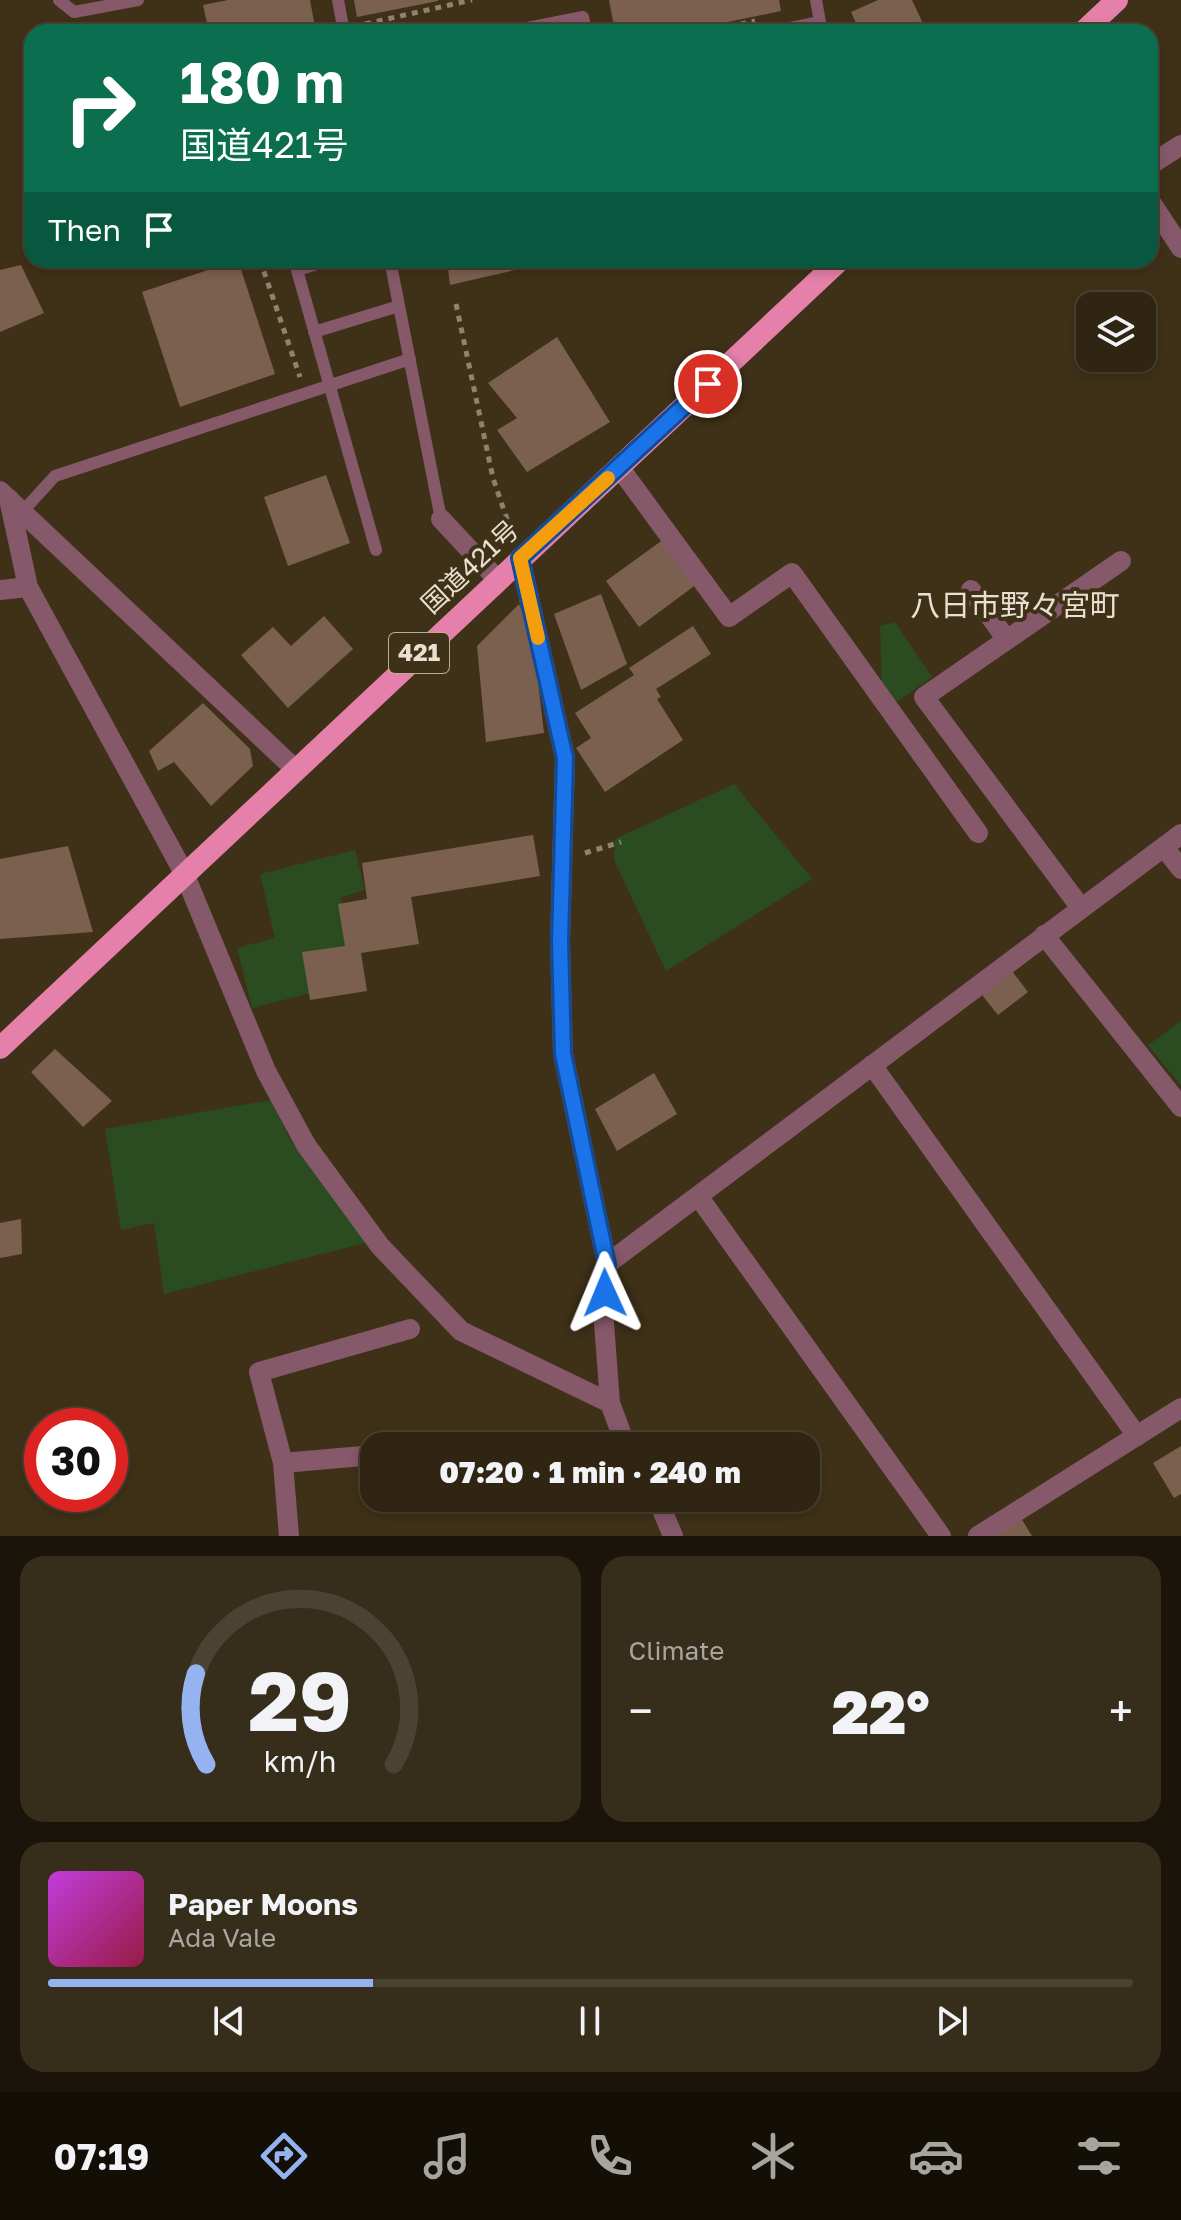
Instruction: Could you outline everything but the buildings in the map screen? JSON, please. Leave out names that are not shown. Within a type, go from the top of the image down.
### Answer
[{"type":"highway","points":[[1092,24],[1117,0]]},
{"type":"highway","name":"国道421号","points":[[0,1048],[831,268]]},
{"type":"street","points":[[1158,160],[1181,145]]},
{"type":"street","points":[[1158,213],[1181,248]]},
{"type":"street","points":[[619,467],[729,617],[792,573],[978,833]]},
{"type":"street","points":[[10,501],[28,587],[184,873],[266,1071],[306,1145],[380,1246],[461,1331],[610,1403]]},
{"type":"street","points":[[10,501],[296,770]]},
{"type":"street","points":[[441,519],[497,579]]},
{"type":"street","points":[[520,558],[565,758],[560,942],[563,1054],[607,1264],[604,1323],[610,1403],[621,1432]]},
{"type":"street","points":[[1081,908],[924,697],[1121,561]]},
{"type":"street","points":[[0,590],[28,587]]},
{"type":"street","points":[[971,590],[1007,640]]},
{"type":"street","points":[[607,1264],[1181,834]]},
{"type":"street","points":[[1164,847],[1181,869]]},
{"type":"street","points":[[1044,935],[1181,1107]]},
{"type":"street","points":[[872,1065],[1137,1436]]},
{"type":"street","points":[[698,1196],[941,1536]]},
{"type":"street","points":[[289,1536],[283,1463],[259,1372],[410,1329]]},
{"type":"street","points":[[978,1536],[1181,1408]]},
{"type":"street","points":[[283,1463],[360,1456]]},
{"type":"street","points":[[663,1512],[673,1536]]},
{"type":"lane","points":[[59,0],[74,12],[138,0]]},
{"type":"lane","points":[[338,0],[342,24]]},
{"type":"lane","points":[[816,0],[820,24]]},
{"type":"lane","points":[[558,24],[583,17],[584,24]]},
{"type":"lane","points":[[304,268],[297,270],[376,550]]},
{"type":"lane","points":[[392,268],[441,519]]},
{"type":"lane","points":[[314,332],[399,306]]},
{"type":"lane","points":[[10,501],[55,476],[410,359]]},
{"type":"path","points":[[365,24],[472,0]]},
{"type":"path","points":[[263,268],[302,384]]},
{"type":"path","points":[[456,304],[493,478],[520,558]]},
{"type":"path","points":[[579,855],[621,842]]},
{"type":"green space","points":[[895,622],[932,677],[891,706],[882,693],[880,626]]},
{"type":"green space","points":[[734,784],[812,879],[666,971],[614,860],[615,839]]},
{"type":"green space","points":[[355,850],[365,890],[341,897],[353,948],[318,991],[252,1008],[237,948],[275,938],[260,874]]},
{"type":"green space","points":[[1181,1021],[1181,1086],[1148,1045]]},
{"type":"green space","points":[[271,1100],[290,1139],[369,1242],[164,1294],[154,1223],[121,1230],[105,1129]]},
{"type":"slow traffic","points":[[538,638],[520,558],[608,478]]},
{"type":"district","name":"八日市野々宮町","points":[[1015,606]]},
{"type":"route","points":[[605,1293],[607,1264],[563,1054],[560,942],[565,758],[520,558],[708,384]]}]
